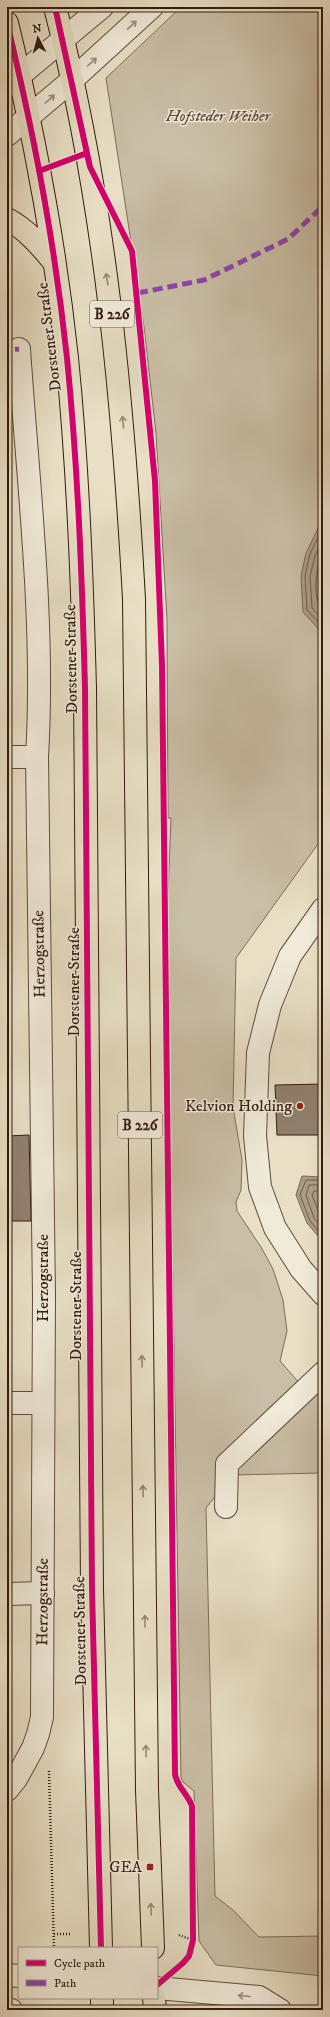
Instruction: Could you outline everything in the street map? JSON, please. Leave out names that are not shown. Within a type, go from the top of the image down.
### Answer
[{"type":"main road","name":"B 226","points":[[55,7],[90,167],[110,300],[127,461],[134,599],[147,1790],[153,1947]]},
{"type":"main road","name":"Dorstener Straße","points":[[7,23],[14,81],[29,117],[53,261],[66,352],[80,539],[85,688],[92,1581],[101,1947]]},
{"type":"main road","points":[[7,219],[22,229],[43,248],[53,261]]},
{"type":"main road","points":[[102,1999],[102,2010]]},
{"type":"main road","points":[[154,1999],[155,2010]]},
{"type":"street","points":[[14,81],[102,7]]},
{"type":"street","points":[[7,135],[71,81],[152,7]]},
{"type":"street","name":"Herzogstraße","points":[[7,1790],[16,1779],[33,1748],[42,1717],[42,1403],[44,1296],[37,757],[40,704],[34,568],[19,349]]},
{"type":"street","points":[[14,757],[37,757]]},
{"type":"street","points":[[323,909],[290,956],[270,1005],[258,1053],[255,1136],[260,1187],[275,1228],[301,1270],[323,1294]]},
{"type":"street","points":[[226,1507],[227,1464],[323,1373]]},
{"type":"street","points":[[7,1403],[42,1403]]},
{"type":"street","points":[[7,1594],[43,1593]]},
{"type":"street","points":[[7,1975],[18,1976]]},
{"type":"street","points":[[158,1988],[259,1997],[280,2010]]},
{"type":"street","points":[[7,2009],[11,2010]]},
{"type":"path","points":[[33,1748],[44,1761],[50,1774],[54,1947]]},
{"type":"path","points":[[54,1934],[71,1934]]},
{"type":"path","points":[[178,1935],[193,1940]]},
{"type":"green space","name":"Hofsteder Weiher","points":[[181,7],[323,7],[323,837],[236,958],[233,1107],[242,1160],[241,1190],[236,1202],[237,1211],[261,1247],[273,1269],[283,1300],[287,1331],[280,1361],[309,1394],[323,1379],[323,1473],[232,1475],[206,1508],[215,1896],[233,1910],[259,1937],[323,1936],[323,1976],[216,1965],[199,1941],[194,1791],[183,1782],[181,1778],[167,922],[171,818],[168,818],[167,619],[156,433],[144,327],[106,78]]},
{"type":"water","points":[[323,518],[323,634],[303,612],[301,576],[306,553]]},
{"type":"water","points":[[302,1176],[323,1177],[323,1242],[307,1223],[296,1195]]},
{"type":"building","name":"Kelvion Holding","points":[[323,1084],[323,1135],[277,1135],[275,1085]]},
{"type":"building","points":[[29,1135],[31,1221],[7,1221],[7,1136]]},
{"type":"marked path","points":[[138,293],[204,280],[288,239],[323,206]]},
{"type":"marked path","points":[[7,342],[8,350],[19,349]]},
{"type":"cycle path","points":[[55,7],[90,167],[132,251],[155,481],[162,666],[175,1774],[178,1783],[188,1797],[192,1806],[193,1940],[189,1956],[158,1984]]},
{"type":"cycle path","points":[[7,23],[35,148],[50,231],[67,358],[79,523],[85,688],[92,1589],[101,1947]]},
{"type":"cycle path","points":[[39,171],[87,153]]},
{"type":"place","name":"Kelvion Holding","points":[[300,1106]]},
{"type":"place","name":"GEA","points":[[150,1867]]}]
